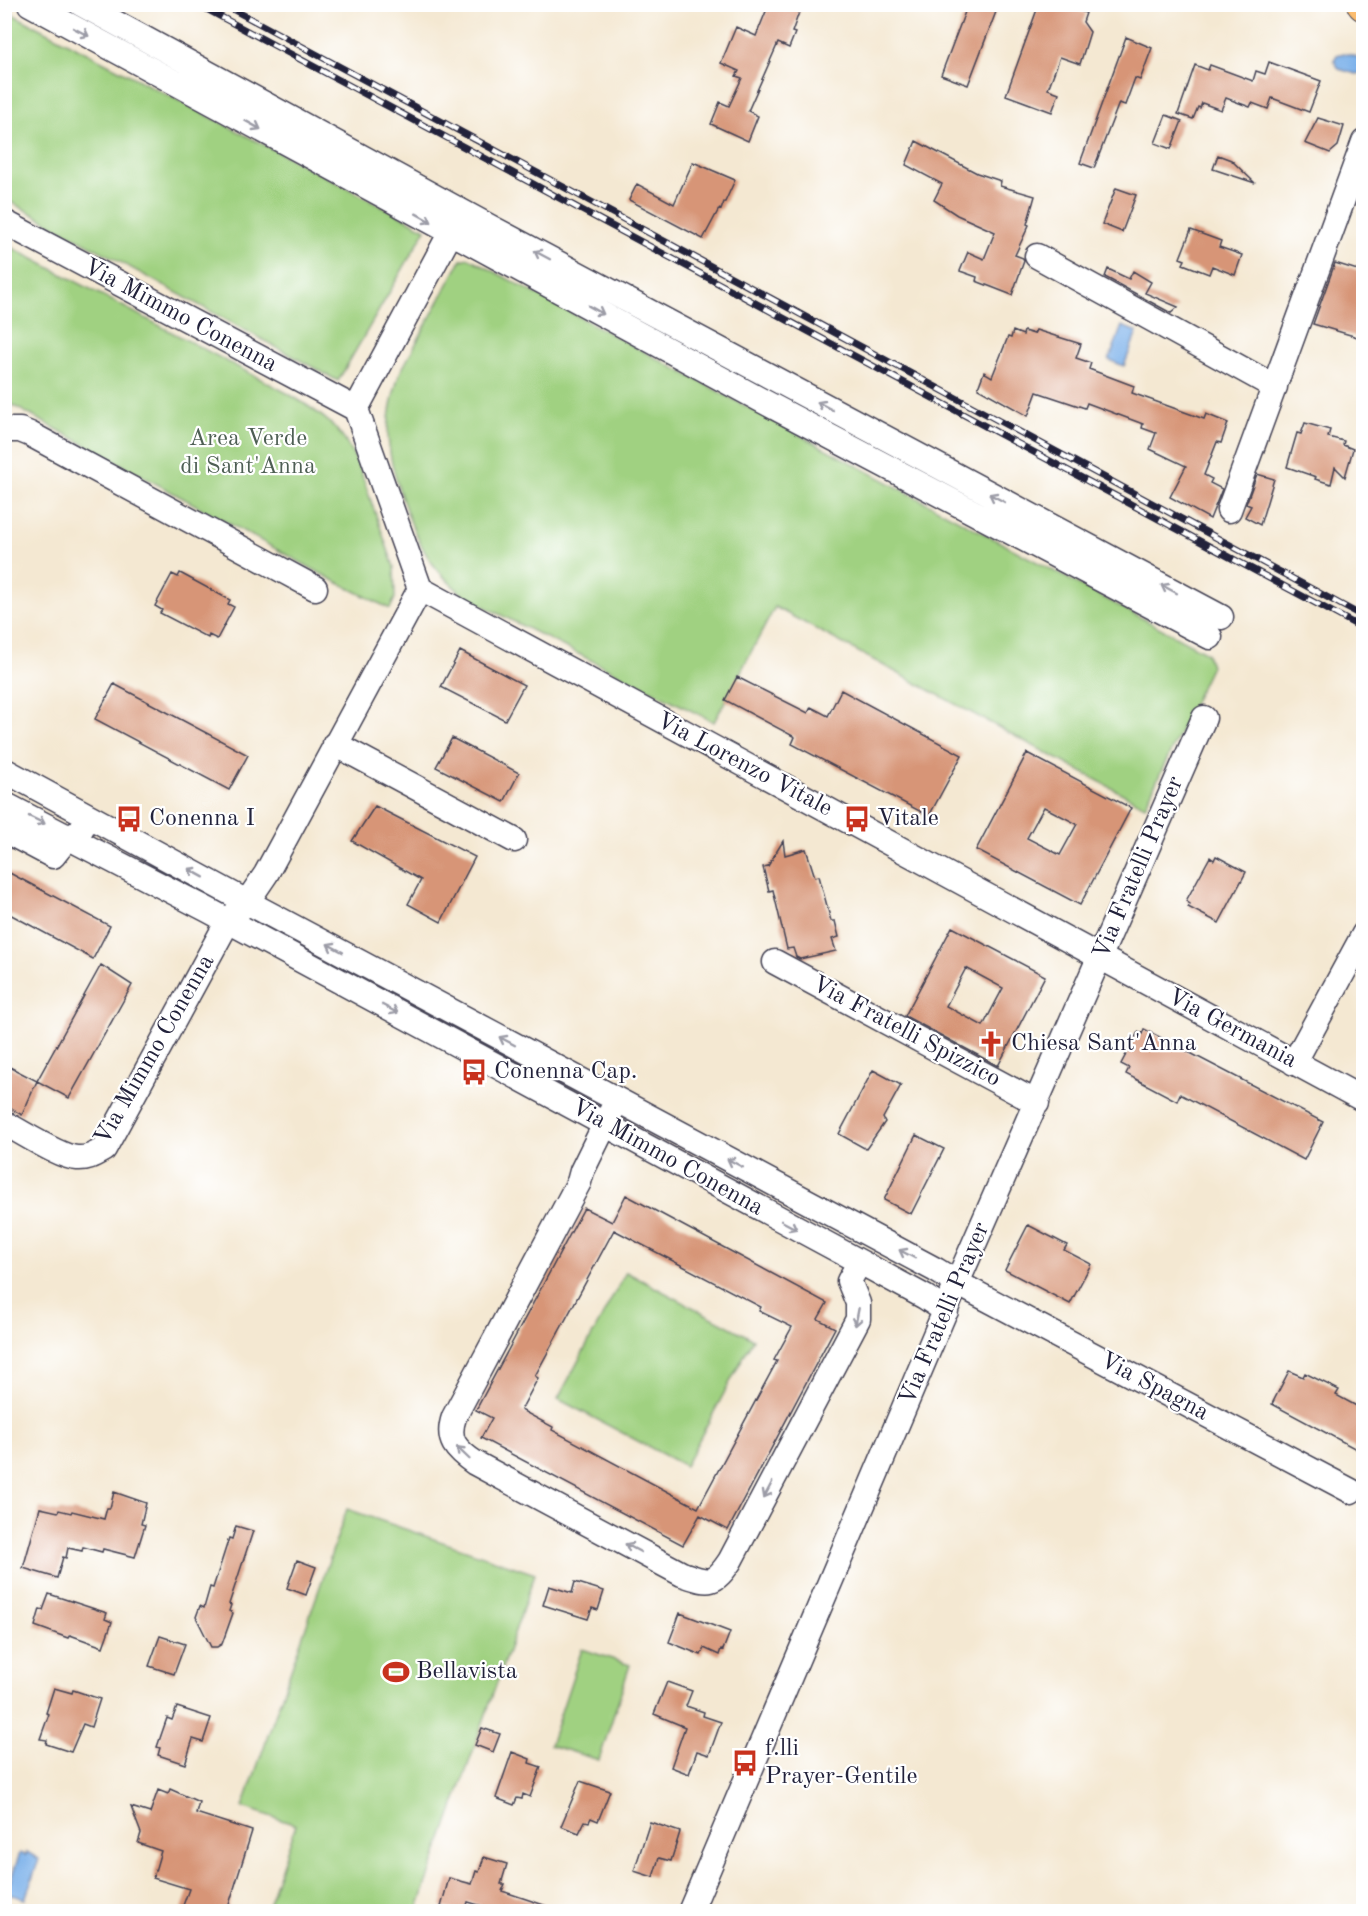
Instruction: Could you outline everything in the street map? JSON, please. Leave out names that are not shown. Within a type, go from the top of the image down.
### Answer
[{"type":"street","points":[[30,4],[759,399],[1215,627],[81,4]]},
{"type":"street","points":[[1229,510],[1364,142]]},
{"type":"street","points":[[247,902],[266,874],[420,590],[356,409],[462,212]]},
{"type":"street","name":"Via Mimmo Conenna","points":[[4,222],[356,409]]},
{"type":"street","points":[[1037,256],[1275,387]]},
{"type":"street","points":[[4,430],[20,430],[30,434],[315,588]]},
{"type":"street","name":"Via Lorenzo Vitale","points":[[420,590],[1100,958]]},
{"type":"street","name":"Via Fratelli Prayer","points":[[690,1911],[957,1283],[1204,718]]},
{"type":"street","points":[[335,744],[514,840]]},
{"type":"street","name":"Via Mimmo Conenna","points":[[4,770],[957,1283]]},
{"type":"street","name":"Via Mimmo Conenna","points":[[4,804],[228,921],[925,1297],[946,1311]]},
{"type":"street","points":[[4,830],[53,856],[69,836],[76,835],[82,830],[82,812]]},
{"type":"street","points":[[118,862],[115,845],[126,834]]},
{"type":"street","name":"Via Mimmo Conenna","points":[[4,1123],[64,1155],[77,1158],[92,1157],[104,1149],[228,921],[247,902]]},
{"type":"street","points":[[1294,1063],[1364,934]]},
{"type":"street","name":"Via Germania","points":[[1100,958],[1364,1100]]},
{"type":"street","name":"Via Fratelli Spizzico","points":[[775,962],[1037,1102]]},
{"type":"street","points":[[575,1108],[587,1083]]},
{"type":"street","points":[[618,1100],[582,1171],[579,1182],[454,1417],[450,1428],[452,1441],[461,1453],[474,1463],[682,1574],[707,1582],[717,1578],[730,1561],[858,1319],[858,1303],[849,1281],[859,1263]]},
{"type":"street","name":"Via Spagna","points":[[957,1283],[1351,1491]]},
{"type":"green space","points":[[4,10],[426,229],[338,381],[5,199]]},
{"type":"green space","name":"Area Verde di Sant'Anna","points":[[5,244],[287,393],[313,409],[332,425],[347,444],[361,472],[394,567],[395,598],[390,609],[5,401]]},
{"type":"green space","points":[[469,258],[1207,653],[1211,666],[1145,806],[775,607],[714,722],[465,597],[446,580],[423,548],[402,499],[392,464],[388,434],[391,404],[399,375],[461,260]]},
{"type":"green space","points":[[626,1272],[753,1339],[685,1466],[558,1399]]},
{"type":"green space","name":"Bellavista","points":[[347,1509],[535,1574],[417,1911],[266,1911],[296,1825],[243,1807]]},
{"type":"green space","points":[[582,1649],[630,1665],[599,1760],[550,1745]]},
{"type":"water","points":[[1344,53],[1361,60],[1363,72],[1356,74],[1339,69],[1334,60],[1337,55]]},
{"type":"water","points":[[1122,326],[1137,332],[1124,366],[1109,360]]},
{"type":"water","points":[[27,1852],[39,1859],[25,1899],[6,1893],[20,1853],[26,1855]]},
{"type":"building","points":[[769,4],[802,4],[789,48],[778,43],[748,111],[758,116],[748,141],[711,124],[720,102],[729,106],[742,78],[736,76],[739,71],[721,63],[736,27],[756,36]]},
{"type":"building","points":[[968,4],[999,4],[968,85],[941,75]]},
{"type":"building","points":[[1039,4],[1075,4],[1074,9],[1086,13],[1083,22],[1090,32],[1080,64],[1060,57],[1048,89],[1059,93],[1052,112],[1006,95]]},
{"type":"building","points":[[1126,37],[1152,48],[1140,80],[1135,78],[1125,105],[1119,103],[1094,168],[1080,163]]},
{"type":"building","points":[[1269,62],[1321,81],[1309,112],[1272,98],[1268,109],[1252,103],[1250,107],[1226,98],[1221,110],[1202,103],[1193,119],[1178,114],[1195,65],[1208,70],[1210,65],[1253,81],[1256,71],[1265,74]]},
{"type":"building","points":[[1166,115],[1182,121],[1171,149],[1155,143]]},
{"type":"building","points":[[1318,118],[1344,126],[1338,146],[1330,153],[1305,143]]},
{"type":"building","points":[[916,141],[977,173],[1001,181],[1000,186],[1035,196],[1027,224],[1029,225],[1015,255],[1023,258],[1024,261],[1012,295],[976,281],[977,277],[960,271],[968,252],[984,259],[995,232],[957,215],[934,200],[942,184],[906,165]]},
{"type":"building","points":[[1218,155],[1231,160],[1255,183],[1213,169]]},
{"type":"building","points":[[693,162],[735,180],[721,210],[719,209],[703,239],[629,200],[637,184],[674,204]]},
{"type":"building","points":[[1116,188],[1136,195],[1122,232],[1102,224]]},
{"type":"building","points":[[1191,230],[1221,241],[1219,247],[1242,255],[1235,275],[1212,266],[1209,274],[1183,264],[1185,260],[1180,258]]},
{"type":"building","points":[[1335,263],[1364,272],[1364,339],[1313,324]]},
{"type":"building","points":[[1108,269],[1129,279],[1133,271],[1151,282],[1145,293],[1178,307],[1171,313],[1105,277]]},
{"type":"building","points":[[1036,330],[1081,344],[1076,358],[1091,363],[1089,369],[1134,386],[1132,393],[1204,419],[1206,414],[1228,423],[1221,443],[1217,442],[1204,475],[1212,479],[1210,483],[1222,489],[1210,519],[1170,497],[1186,466],[1150,449],[1156,433],[1142,428],[1143,424],[1087,403],[1085,408],[1037,392],[1028,416],[978,388],[984,372],[992,377],[1008,337],[1011,338],[1013,331],[1023,335],[1024,331],[1034,334]]},
{"type":"building","points":[[1305,423],[1330,430],[1328,437],[1344,441],[1343,445],[1353,449],[1345,477],[1335,467],[1331,484],[1287,467],[1297,433],[1301,434]]},
{"type":"building","points":[[1257,474],[1274,479],[1260,525],[1245,517],[1251,506],[1246,504]]},
{"type":"building","points":[[180,573],[230,600],[228,604],[234,607],[217,639],[209,635],[208,638],[160,613],[162,610],[155,606],[172,574],[178,577]]},
{"type":"building","points":[[460,651],[524,685],[505,720],[441,687]]},
{"type":"building","points":[[737,677],[808,713],[811,707],[828,716],[841,690],[962,755],[929,816],[792,744],[795,737],[725,700]]},
{"type":"building","points":[[114,684],[248,755],[229,790],[95,719]]},
{"type":"building","points":[[452,738],[519,773],[504,802],[436,767]]},
{"type":"building","points":[[1027,753],[1131,808],[1080,905],[976,850]],"holes":[[[1044,807],[1077,824],[1060,855],[1027,838]]]},
{"type":"building","points":[[375,806],[475,857],[441,922],[408,904],[421,880],[352,841]]},
{"type":"building","points":[[783,841],[785,855],[806,849],[815,877],[819,876],[831,921],[835,921],[839,937],[832,939],[836,951],[800,959],[796,957],[793,948],[787,949],[773,890],[769,891],[763,867],[768,866]]},
{"type":"building","points":[[1216,856],[1246,872],[1219,923],[1188,907],[1190,904],[1186,901],[1210,857],[1214,860]]},
{"type":"building","points":[[4,870],[110,926],[93,959],[4,911]]},
{"type":"building","points":[[952,927],[1045,976],[998,1066],[905,1016]],"holes":[[[966,968],[1003,988],[983,1026],[946,1006]]]},
{"type":"building","points":[[101,965],[132,985],[69,1098],[37,1081]]},
{"type":"building","points":[[1144,1029],[1323,1122],[1304,1160],[1180,1094],[1177,1101],[1126,1074],[1129,1068],[1121,1064],[1138,1032],[1142,1034]]},
{"type":"building","points":[[4,1064],[37,1081],[22,1115],[4,1105]]},
{"type":"building","points":[[873,1070],[901,1085],[883,1118],[885,1122],[866,1149],[839,1134]]},
{"type":"building","points":[[916,1135],[944,1149],[911,1214],[884,1200]]},
{"type":"building","points":[[626,1195],[827,1303],[818,1319],[835,1328],[728,1530],[700,1515],[683,1545],[481,1438],[492,1418],[476,1410],[584,1208],[612,1222]],"holes":[[[614,1230],[761,1307],[759,1311],[792,1327],[774,1360],[777,1361],[698,1508],[552,1430],[553,1427],[521,1410],[538,1378],[535,1376]]]},
{"type":"building","points":[[1028,1225],[1067,1245],[1064,1250],[1091,1264],[1070,1304],[1005,1270]]},
{"type":"building","points":[[1289,1371],[1303,1377],[1305,1373],[1339,1390],[1336,1395],[1364,1410],[1364,1438],[1358,1450],[1272,1404]]},
{"type":"building","points":[[114,1492],[146,1503],[141,1524],[145,1525],[135,1557],[103,1549],[102,1552],[83,1547],[82,1551],[68,1548],[57,1578],[23,1568],[40,1508],[58,1512],[59,1510],[71,1513],[72,1511],[104,1519],[107,1508],[110,1508]]},
{"type":"building","points":[[236,1526],[253,1531],[229,1604],[231,1605],[229,1611],[233,1613],[222,1644],[211,1647],[196,1617],[200,1606],[204,1608],[210,1587],[213,1588],[229,1538],[232,1539]]},
{"type":"building","points":[[297,1560],[316,1567],[306,1595],[287,1588]]},
{"type":"building","points":[[575,1582],[604,1591],[598,1610],[592,1608],[588,1619],[543,1605],[549,1586],[572,1593]]},
{"type":"building","points":[[49,1594],[107,1613],[105,1619],[112,1622],[103,1647],[35,1626],[40,1609],[43,1610]]},
{"type":"building","points":[[680,1613],[730,1632],[719,1655],[704,1648],[701,1655],[669,1642]]},
{"type":"building","points":[[160,1636],[185,1644],[174,1674],[149,1666]]},
{"type":"building","points":[[667,1682],[692,1691],[686,1706],[704,1712],[703,1716],[721,1722],[709,1755],[697,1751],[689,1774],[671,1767],[685,1727],[654,1714]]},
{"type":"building","points":[[54,1688],[72,1693],[73,1690],[100,1699],[91,1727],[83,1724],[71,1752],[46,1744],[47,1740],[40,1739],[49,1714],[46,1713]]},
{"type":"building","points":[[177,1707],[211,1718],[203,1742],[193,1739],[185,1764],[158,1755],[160,1748],[157,1747],[167,1718],[172,1720]]},
{"type":"building","points":[[482,1728],[500,1734],[493,1752],[475,1745]]},
{"type":"building","points":[[512,1752],[530,1759],[529,1763],[541,1767],[530,1797],[523,1794],[522,1799],[517,1798],[514,1805],[496,1798]]},
{"type":"building","points":[[580,1781],[610,1791],[598,1821],[591,1818],[589,1822],[585,1821],[579,1833],[561,1826]]},
{"type":"building","points":[[170,1789],[199,1802],[196,1813],[252,1831],[227,1911],[181,1911],[189,1889],[153,1878],[161,1851],[138,1843],[141,1833],[131,1807],[150,1813],[158,1790],[168,1794]]},
{"type":"building","points":[[650,1822],[680,1832],[671,1861],[659,1858],[653,1877],[634,1871]]},
{"type":"building","points":[[484,1857],[507,1864],[501,1884],[505,1884],[502,1891],[556,1909],[556,1911],[500,1911],[468,1902],[465,1911],[441,1907],[449,1878],[472,1884]]},
{"type":"railway","points":[[197,4],[1364,629]]},
{"type":"railway","points":[[223,4],[1364,617]]},
{"type":"place","name":"Conenna I","points":[[129,819]]},
{"type":"place","name":"Vitale","points":[[857,819]]},
{"type":"place","name":"Chiesa Sant'Anna","points":[[991,1044]]},
{"type":"place","name":"Conenna Cap.","points":[[474,1072]]},
{"type":"place","name":"Bellavista","points":[[396,1672]]},
{"type":"place","name":"f.lli Prayer-Gentile","points":[[745,1763]]}]
